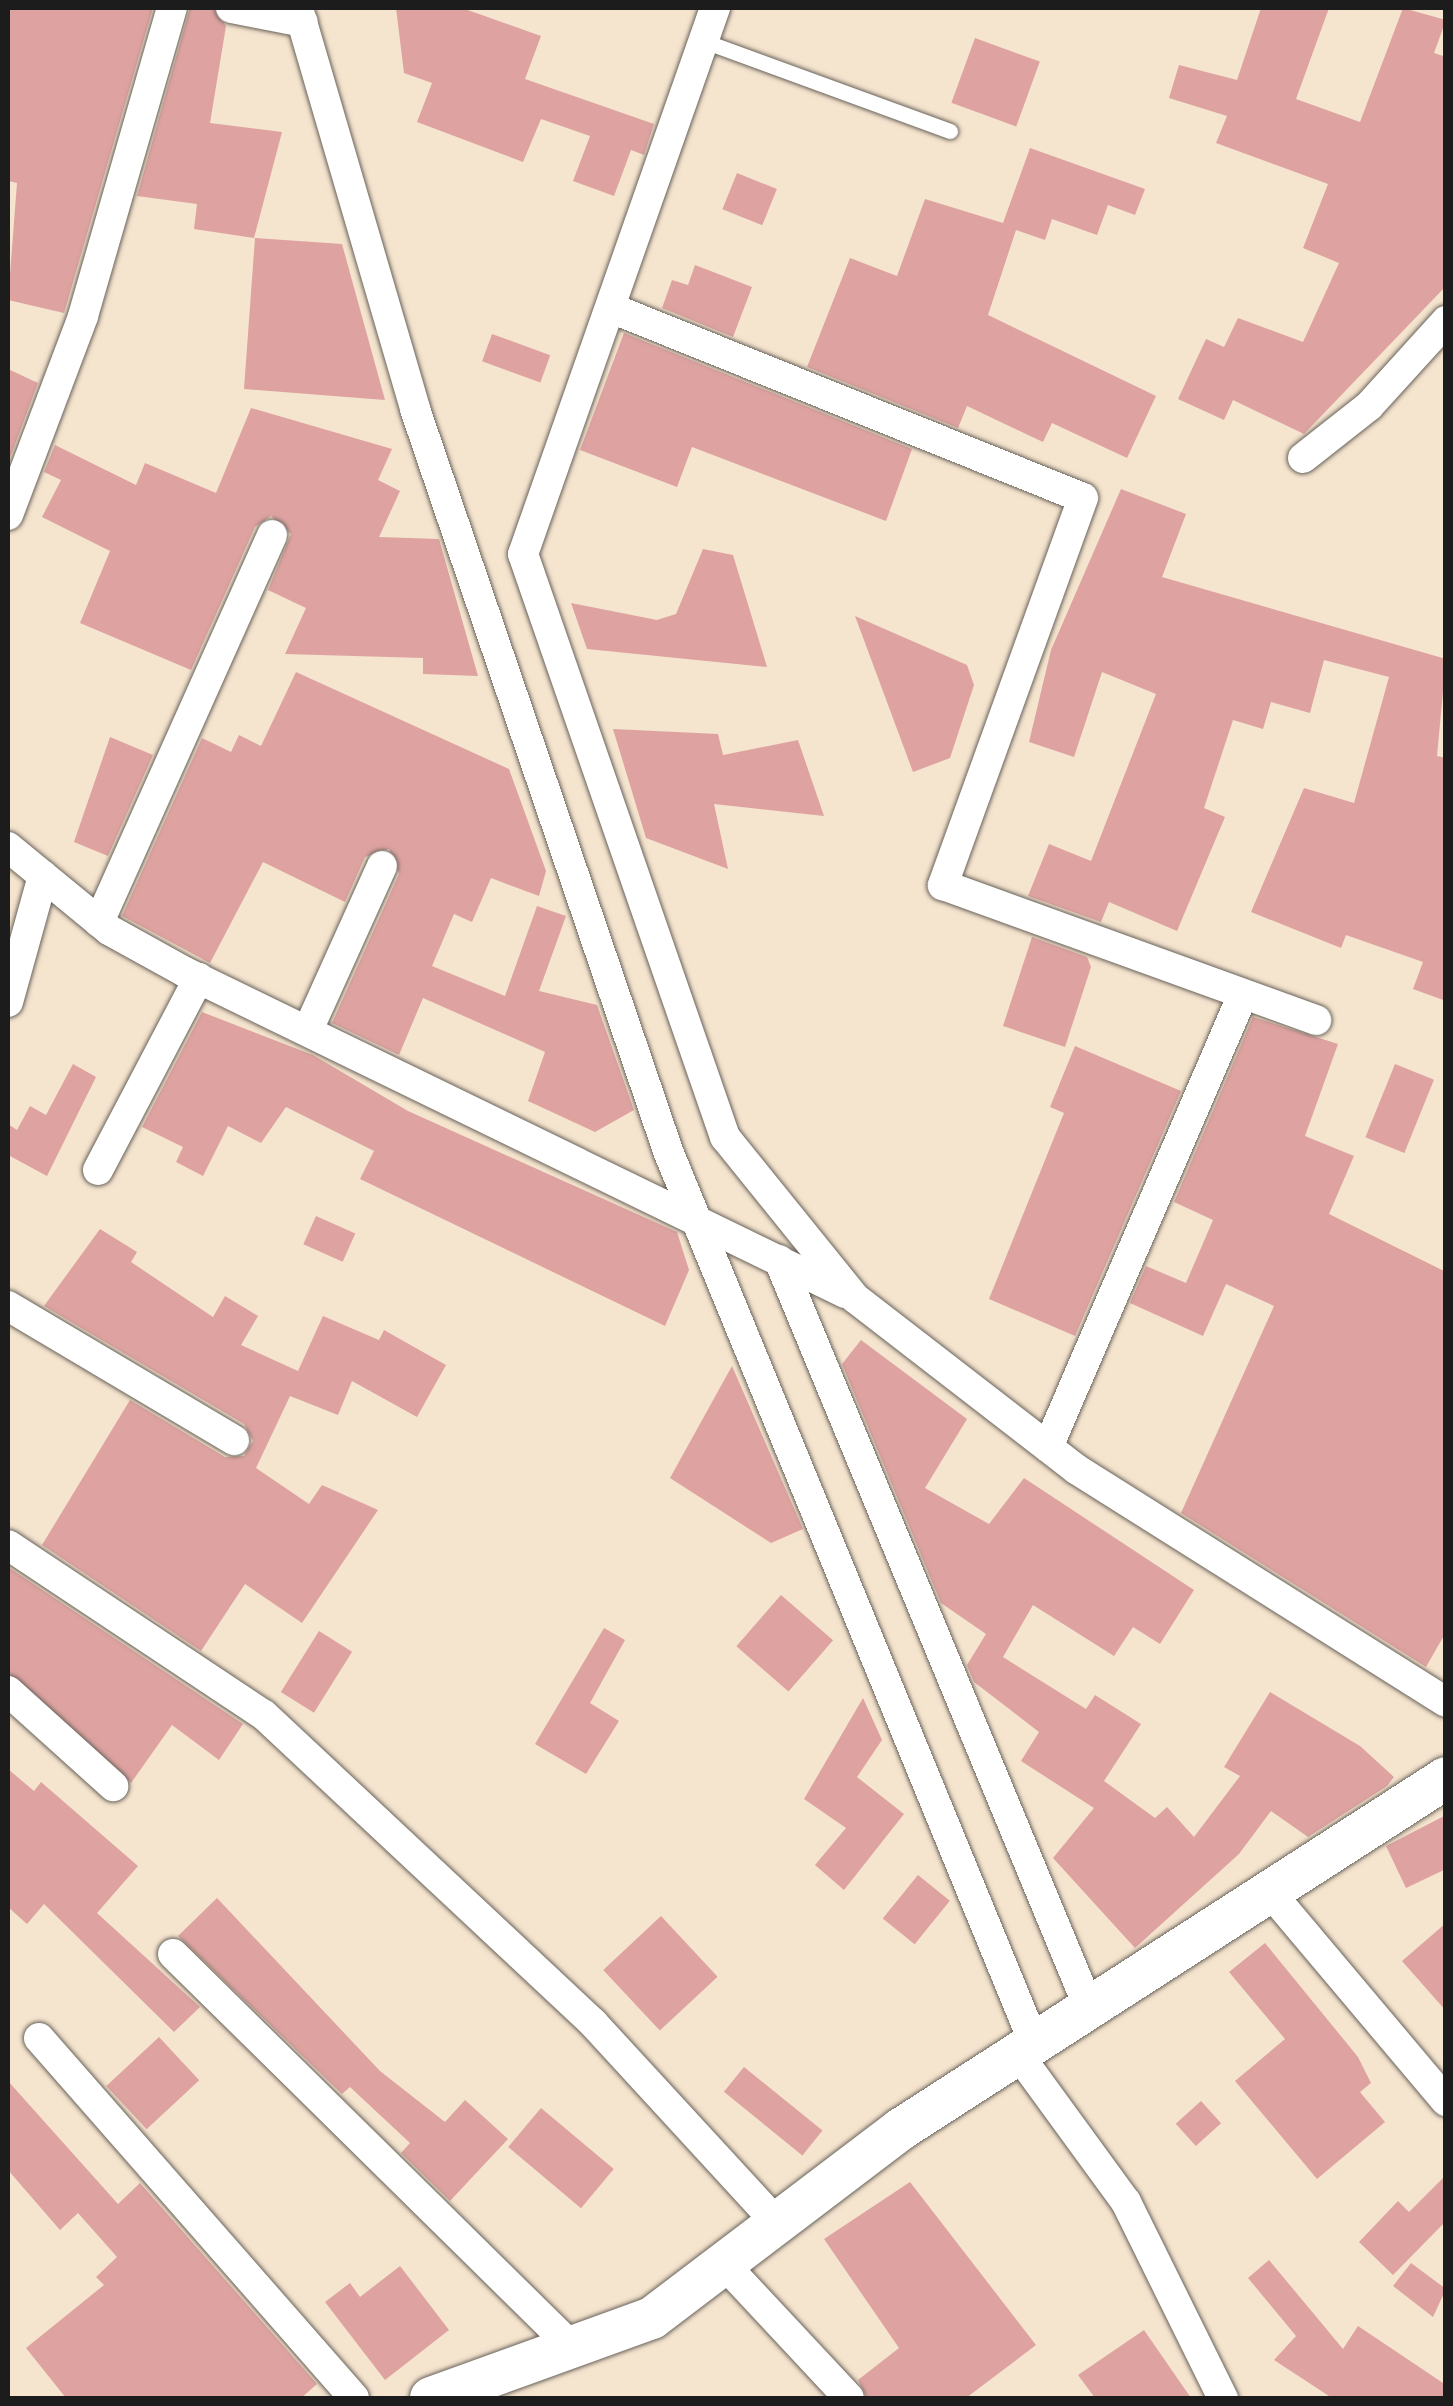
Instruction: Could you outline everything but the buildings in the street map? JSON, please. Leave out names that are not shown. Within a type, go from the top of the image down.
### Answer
[{"type":"street","points":[[8,515],[83,316],[172,8]]},
{"type":"street","points":[[231,8],[300,15],[415,409],[699,1220],[1026,2048],[1126,2202],[1223,2398]]},
{"type":"street","points":[[714,8],[616,310],[523,554],[725,1137],[855,1298]]},
{"type":"street","points":[[616,310],[1084,498],[943,885],[1316,1020]]},
{"type":"street","points":[[1303,458],[1369,406],[1446,321]]},
{"type":"street","points":[[99,922],[272,536]]},
{"type":"street","points":[[8,847],[99,922],[199,978],[855,1298],[1048,1447],[1446,1702]]},
{"type":"street","points":[[308,1030],[382,866]]},
{"type":"street","points":[[8,1002],[43,876]]},
{"type":"street","points":[[98,1170],[199,978]]},
{"type":"street","points":[[1048,1447],[1243,994]]},
{"type":"street","points":[[779,1260],[1089,2008]]},
{"type":"street","points":[[8,1306],[234,1440]]},
{"type":"street","points":[[8,1545],[264,1716],[593,2023],[776,2223]]},
{"type":"street","points":[[8,1692],[113,1786]]},
{"type":"street","points":[[431,2398],[652,2318],[776,2223],[1026,2048],[1446,1778]]},
{"type":"street","points":[[1269,1892],[1446,2101]]},
{"type":"street","points":[[173,1954],[572,2347]]},
{"type":"street","points":[[40,2038],[354,2398]]},
{"type":"street","points":[[724,2264],[850,2398]]},
{"type":"lane","points":[[704,41],[950,131]]}]
